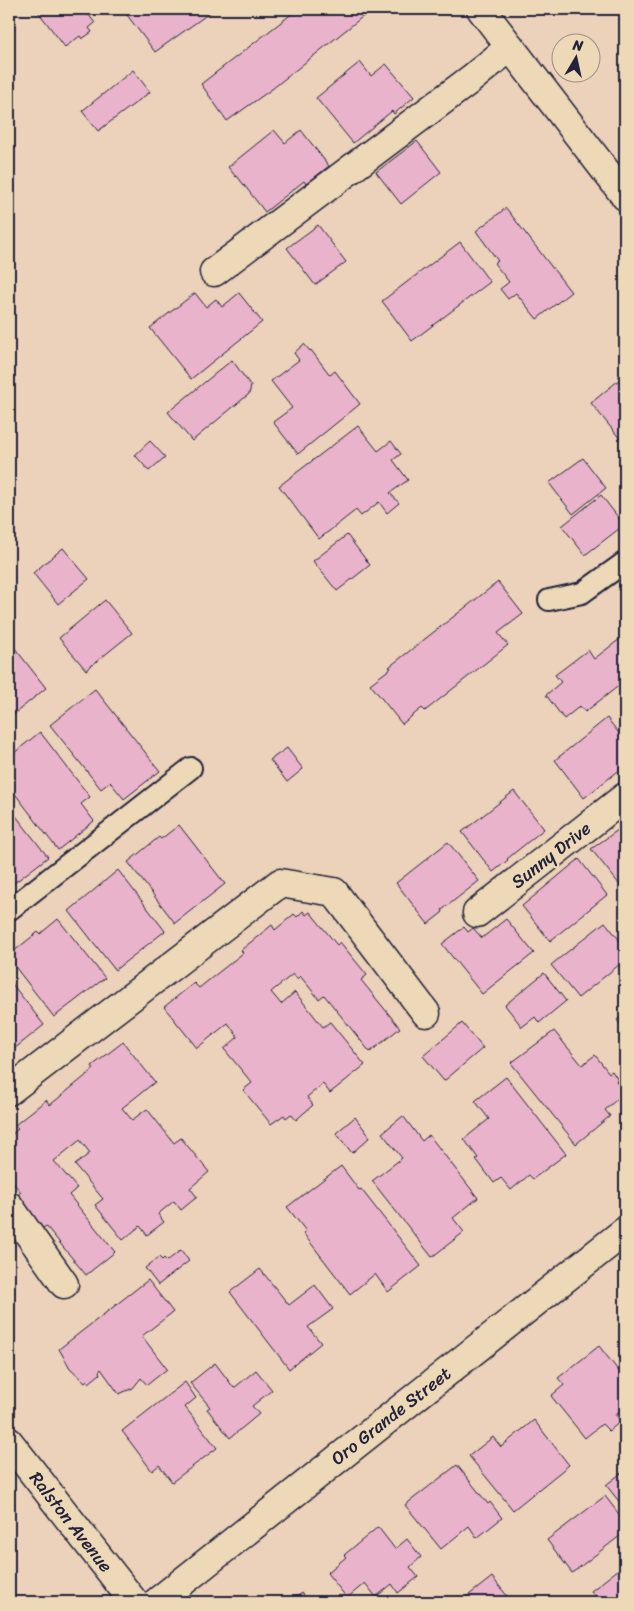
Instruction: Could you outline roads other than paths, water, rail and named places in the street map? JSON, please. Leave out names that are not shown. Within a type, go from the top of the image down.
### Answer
[{"type":"street","points":[[480,9],[625,196]]},
{"type":"street","points":[[214,272],[471,79],[510,47]]},
{"type":"street","name":"Sunny Drive","points":[[477,913],[625,798]]},
{"type":"street","points":[[9,1091],[280,884],[334,892],[426,1013]]},
{"type":"street","points":[[9,1206],[64,1284]]},
{"type":"street","name":"Oro Grande Street","points":[[156,1602],[625,1231]]},
{"type":"street","name":"Ralston Avenue","points":[[9,1442],[134,1602]]},
{"type":"lane","points":[[549,600],[582,593],[625,562]]},
{"type":"lane","points":[[9,910],[190,768]]}]
